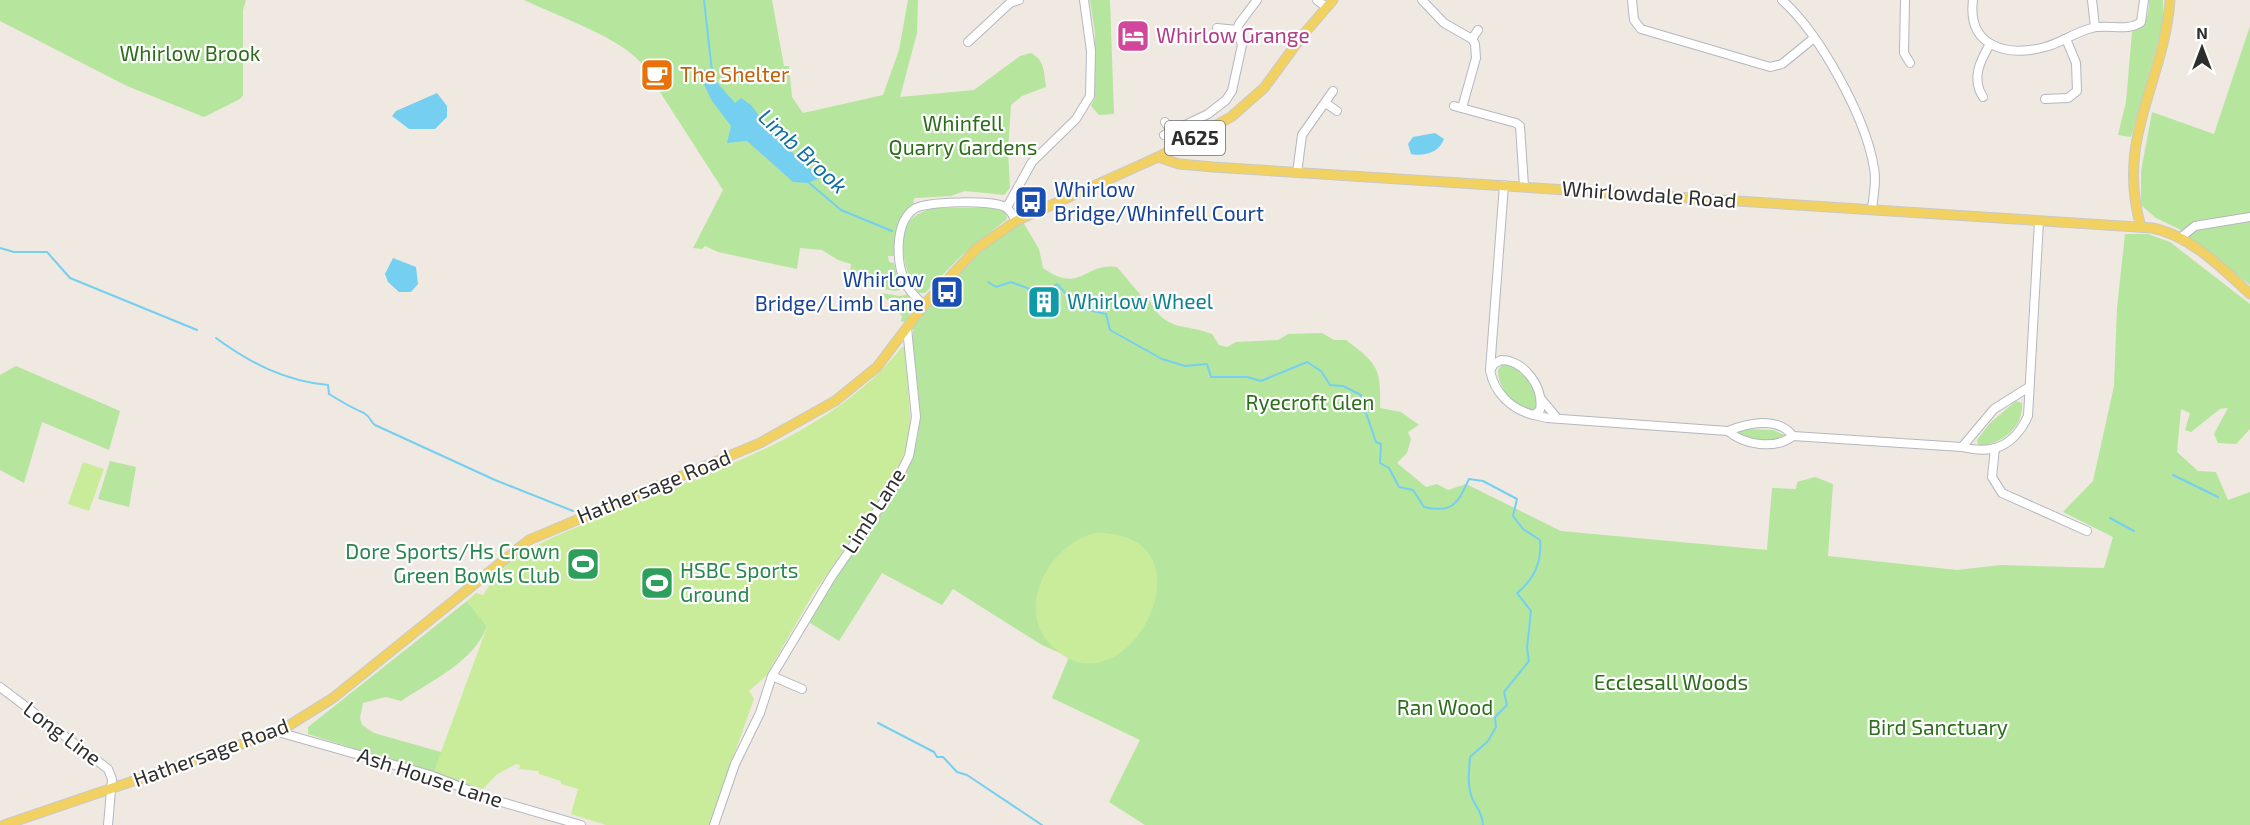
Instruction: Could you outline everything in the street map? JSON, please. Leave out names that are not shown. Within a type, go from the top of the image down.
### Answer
[{"type":"main road","points":[[2141,227],[2133,190],[2136,143],[2139,120],[2164,41],[2170,0]]},
{"type":"main road","name":"A625","points":[[907,328],[924,305],[976,249],[1016,221],[1158,157],[1211,129],[1246,106],[1330,4]]},
{"type":"main road","name":"Whirlowdale Road","points":[[1158,157],[1179,164],[2141,227],[2160,230],[2180,238],[2250,294]]},
{"type":"main road","name":"Hathersage Road","points":[[111,789],[278,732],[333,698],[529,540],[595,511],[632,498],[789,429],[835,401],[862,380],[887,356],[907,328]]},
{"type":"main road","name":"A625","points":[[4,825],[111,789]]},
{"type":"street","points":[[968,42],[1010,3],[1019,0]]},
{"type":"street","points":[[1007,207],[1032,162],[1076,119],[1090,96],[1092,51],[1084,0]]},
{"type":"street","points":[[1237,30],[1257,0]]},
{"type":"street","points":[[1317,0],[1330,4]]},
{"type":"street","points":[[1422,0],[1444,23],[1472,39],[1477,51],[1458,107],[1520,126],[1524,186]]},
{"type":"street","points":[[1632,0],[1634,20],[1641,29],[1770,68],[1782,64],[1814,38]]},
{"type":"street","points":[[1782,0],[1814,38],[1833,67],[1868,145],[1875,170],[1872,210]]},
{"type":"street","points":[[1905,0],[1904,53],[1910,63]]},
{"type":"street","points":[[1973,0],[1975,27],[1990,44],[2016,51],[2046,47],[2095,27],[2137,25],[2143,16],[2145,0]]},
{"type":"street","points":[[2092,0],[2095,27]]},
{"type":"street","points":[[1217,27],[1237,30]]},
{"type":"street","points":[[1165,122],[1167,133],[1208,114],[1226,100],[1232,91],[1242,45],[1237,30]]},
{"type":"street","points":[[1472,39],[1478,30]]},
{"type":"street","points":[[2045,99],[2068,98],[2077,91],[2076,63],[2066,39]]},
{"type":"street","points":[[1983,97],[1978,86],[1978,71],[1990,44]]},
{"type":"street","points":[[1297,172],[1302,135],[1308,124],[1327,104],[1333,92]]},
{"type":"street","points":[[1327,104],[1337,111]]},
{"type":"street","points":[[1504,185],[1494,344],[1490,370],[1497,390],[1509,404],[1534,415],[1557,418],[1728,431],[1747,424],[1762,423],[1782,426],[1793,436],[1962,447],[1985,451],[2013,438],[2025,422],[2039,221]]},
{"type":"street","points":[[924,305],[909,290],[902,273],[900,241],[903,224],[909,213],[924,204],[941,202],[999,204],[1007,207],[1016,221]]},
{"type":"street","points":[[2180,238],[2195,226],[2250,217]]},
{"type":"street","name":"Limb Lane","points":[[714,825],[735,764],[760,714],[772,676],[832,576],[893,488],[909,456],[916,417],[907,328]]},
{"type":"street","points":[[1494,344],[1529,376],[1539,390],[1542,399],[1557,418]]},
{"type":"street","points":[[1490,370],[1494,364],[1509,360]]},
{"type":"street","points":[[1962,447],[1994,409],[2029,387]]},
{"type":"street","points":[[1534,415],[1540,410],[1542,399]]},
{"type":"street","points":[[1728,431],[1747,443],[1776,443],[1787,441],[1793,436]]},
{"type":"street","points":[[1995,448],[1992,477],[1995,486],[2002,493],[2088,531]]},
{"type":"street","points":[[772,676],[802,689]]},
{"type":"street","name":"Long Line","points":[[0,687],[104,765],[110,773],[111,789]]},
{"type":"street","name":"Ash House Lane","points":[[278,732],[430,775],[490,799],[581,825]]},
{"type":"street","points":[[108,825],[111,789]]},
{"type":"green space","name":"Whirlow Brook","points":[[0,0],[246,0],[243,10],[243,95],[240,99],[204,117],[127,86],[0,21]]},
{"type":"green space","name":"Whinfell Quarry Gardens","points":[[524,0],[772,0],[784,66],[789,66],[792,97],[803,113],[883,95],[899,50],[908,0],[918,0],[917,33],[900,97],[974,90],[1020,56],[1031,53],[1041,63],[1046,87],[1022,96],[1011,105],[1008,151],[1010,188],[1004,195],[965,191],[951,196],[915,198],[913,201],[917,207],[898,222],[896,256],[888,256],[889,262],[894,263],[900,290],[894,291],[849,281],[851,264],[838,260],[822,250],[800,248],[797,269],[718,252],[705,246],[702,249],[693,248],[723,190],[642,64],[632,54],[604,36]]},
{"type":"green space","points":[[1090,0],[1110,0],[1114,114],[1099,115],[1091,106],[1095,98],[1095,34]]},
{"type":"green space","points":[[2149,0],[2163,0],[2163,24],[2131,137],[2118,135],[2126,102],[2132,32],[2144,23]]},
{"type":"green space","points":[[2250,26],[2250,285],[2179,229],[2156,218],[2141,205],[2141,171],[2152,112],[2214,134]]},
{"type":"green space","points":[[933,208],[1002,208],[1007,219],[963,254],[925,293],[919,293],[910,278],[904,259],[905,230],[911,219]]},
{"type":"green space","points":[[1023,222],[1039,249],[1043,268],[1066,279],[1082,276],[1097,269],[1117,267],[1144,299],[1149,299],[1162,317],[1176,325],[1212,334],[1219,345],[1227,347],[1236,342],[1278,340],[1288,334],[1322,333],[1334,340],[1346,340],[1365,355],[1375,368],[1380,384],[1380,408],[1401,412],[1419,425],[1408,432],[1411,439],[1407,453],[1397,463],[1426,487],[1437,484],[1448,490],[1466,484],[1561,531],[1767,550],[1772,488],[1796,489],[1797,482],[1815,477],[1833,484],[1828,556],[1957,570],[2001,565],[2104,568],[2113,537],[2063,512],[2093,481],[2114,386],[2117,308],[2125,234],[2148,234],[2170,242],[2250,304],[2250,429],[2236,444],[2218,443],[2214,434],[2228,408],[2220,409],[2191,432],[2185,430],[2190,413],[2181,409],[2177,452],[2198,471],[2216,472],[2228,500],[2250,492],[2250,825],[1145,825],[1109,802],[1140,740],[1052,698],[1069,657],[1042,645],[953,589],[942,605],[882,573],[839,641],[807,621],[904,477],[915,448],[920,413],[913,330],[918,317],[970,261]]},
{"type":"green space","points":[[881,293],[900,296],[908,294],[913,304],[906,321],[901,322],[902,316]]},
{"type":"green space","name":"HSBC Sports Ground","points":[[902,347],[905,347],[911,429],[903,458],[870,514],[864,514],[861,519],[862,525],[813,594],[766,676],[749,691],[754,699],[709,825],[606,825],[571,814],[578,789],[539,774],[539,771],[519,769],[520,765],[516,764],[496,775],[483,789],[434,771],[487,627],[467,601],[476,593],[483,595],[497,575],[510,563],[538,545],[732,464],[807,426],[842,404],[874,378]]},
{"type":"green space","points":[[1502,365],[1516,369],[1529,380],[1537,396],[1536,410],[1521,407],[1509,398],[1499,377],[1498,370]]},
{"type":"green space","points":[[16,366],[120,411],[109,450],[42,422],[24,483],[0,470],[0,375]]},
{"type":"green space","points":[[2016,401],[2022,403],[2022,412],[2010,432],[1989,444],[1981,446],[1978,444],[1977,440],[1990,423]]},
{"type":"green space","points":[[1746,429],[1773,430],[1787,436],[1782,441],[1749,440],[1735,432]]},
{"type":"green space","points":[[110,461],[136,467],[129,507],[98,499]]},
{"type":"green space","points":[[83,462],[104,469],[89,511],[68,504]]},
{"type":"green space","points":[[1095,533],[1133,541],[1153,561],[1157,589],[1148,618],[1130,644],[1106,661],[1078,662],[1049,643],[1039,628],[1036,611],[1037,594],[1043,578],[1065,549],[1079,539]]},
{"type":"green space","points":[[467,601],[487,626],[473,650],[451,669],[401,701],[386,697],[363,703],[360,718],[362,725],[374,733],[441,752],[496,775],[483,789],[308,734],[308,727]]},
{"type":"water","points":[[705,69],[735,103],[741,98],[751,105],[768,128],[806,166],[822,177],[808,183],[793,182],[747,141],[727,143],[731,126],[712,101],[698,72]]},
{"type":"water","points":[[437,93],[447,106],[447,117],[435,129],[409,129],[392,116],[396,111]]},
{"type":"water","points":[[1435,133],[1444,139],[1439,147],[1426,154],[1411,154],[1408,144],[1413,137]]},
{"type":"water","points":[[393,258],[416,267],[418,284],[411,292],[399,292],[388,282],[385,274]]},
{"type":"waterway","name":"Limb Brook","points":[[704,0],[713,80]]},
{"type":"waterway","name":"Limb Brook","points":[[807,181],[841,210],[892,231]]},
{"type":"waterway","points":[[0,248],[14,252],[47,252],[70,278],[197,330]]},
{"type":"waterway","name":"Limb Brook","points":[[988,282],[996,287],[1011,282],[1035,291],[1049,290],[1057,284],[1079,308],[1106,314],[1110,330],[1162,359],[1185,366],[1207,364],[1211,377],[1247,377],[1261,381],[1307,362],[1321,371],[1330,385],[1343,386],[1361,395],[1359,408],[1366,413],[1376,442],[1381,444],[1380,463],[1389,468],[1399,487],[1413,490],[1424,507],[1442,509],[1454,504],[1469,479],[1483,481],[1517,499],[1513,516],[1523,529],[1540,540],[1540,556],[1536,570],[1517,593],[1531,611],[1527,648],[1529,661],[1504,692],[1507,705],[1495,717],[1496,727],[1488,741],[1470,757],[1469,788],[1483,825]]},
{"type":"waterway","points":[[216,338],[255,363],[283,375],[328,385],[329,394],[364,413],[375,425],[495,480],[573,511]]},
{"type":"waterway","points":[[2173,475],[2218,497]]},
{"type":"waterway","points":[[2110,518],[2134,531]]},
{"type":"waterway","points":[[878,723],[934,752],[937,757],[943,757],[957,772],[967,775],[1042,825]]},
{"type":"place","name":"Whirlow Grange","points":[[1133,36]]},
{"type":"place","name":"The Shelter","points":[[657,75]]},
{"type":"place","name":"Whirlow Bridge/Whinfell Court","points":[[1031,202]]},
{"type":"place","name":"Whirlow Bridge/Limb Lane","points":[[947,292]]},
{"type":"place","name":"Whirlow Wheel","points":[[1044,302]]},
{"type":"place","name":"Dore Sports/Hs Crown Green Bowls Club","points":[[583,564]]},
{"type":"place","name":"HSBC Sports Ground","points":[[657,583]]},
{"type":"park label","name":"Ryecroft Glen","points":[[1310,403]]},
{"type":"park label","name":"Ecclesall Woods","points":[[1671,683]]},
{"type":"park label","name":"Ran Wood","points":[[1445,708]]},
{"type":"park label","name":"Bird Sanctuary","points":[[1938,728]]}]
